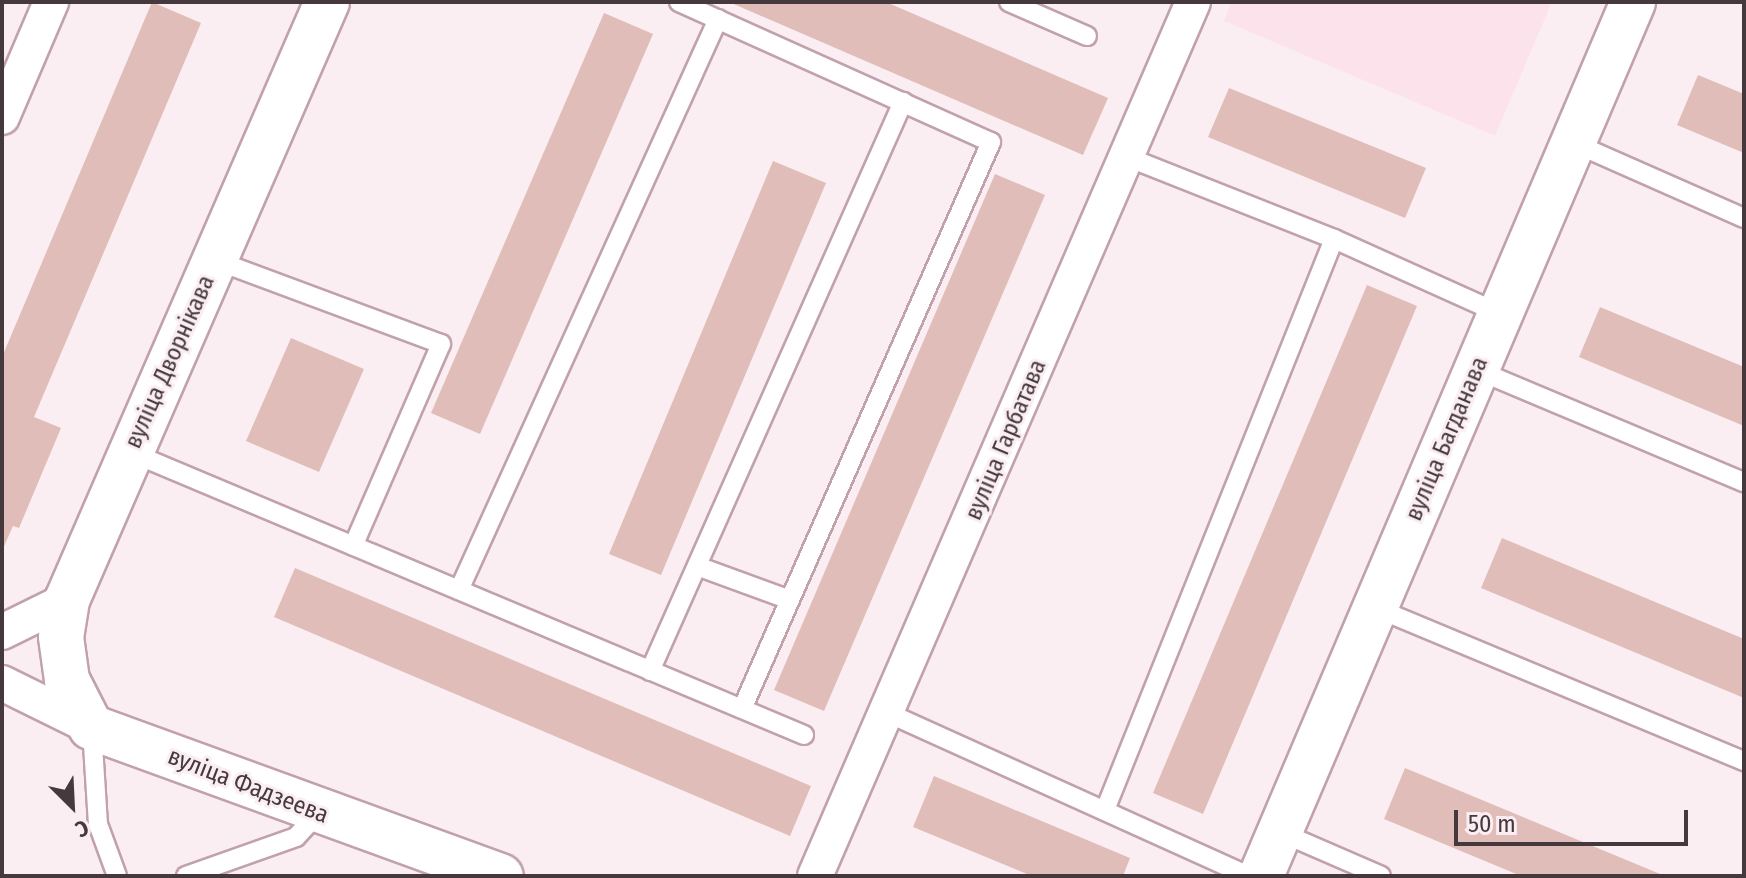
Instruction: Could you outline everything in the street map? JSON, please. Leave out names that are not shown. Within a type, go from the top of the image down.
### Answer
[{"type":"street","points":[[2,117],[51,2]]},
{"type":"street","name":"вуліца Дворнікава","points":[[91,727],[67,680],[61,637],[67,600],[327,2]]},
{"type":"street","name":"вуліца Гарбатава","points":[[815,876],[890,714],[1193,2]]},
{"type":"street","name":"вуліца Багданава","points":[[1261,876],[1633,2]]},
{"type":"street","points":[[2,632],[67,600]]},
{"type":"street","name":"вуліца Фадзеева","points":[[2,683],[91,727],[318,813],[501,876]]},
{"type":"lane","points":[[679,2],[991,142],[742,709]]},
{"type":"lane","points":[[1009,2],[1087,36]]},
{"type":"lane","points":[[459,590],[718,19]]},
{"type":"lane","points":[[650,671],[903,102]]},
{"type":"lane","points":[[1574,143],[1744,218]]},
{"type":"lane","points":[[1127,157],[1334,239],[1501,314]]},
{"type":"lane","points":[[1105,810],[1334,239]]},
{"type":"lane","points":[[215,260],[441,344],[353,546]]},
{"type":"lane","points":[[1477,370],[1744,482]]},
{"type":"lane","points":[[130,452],[804,735]]},
{"type":"lane","points":[[697,566],[790,600]]},
{"type":"lane","points":[[1376,608],[1744,761]]},
{"type":"lane","points":[[890,714],[1248,876]]},
{"type":"lane","points":[[91,727],[98,824],[117,876]]},
{"type":"lane","points":[[186,876],[296,837],[318,813]]},
{"type":"lane","points":[[1280,832],[1381,876]]},
{"type":"shaded area","points":[[1231,2],[1552,2],[1495,136],[1224,21]]},
{"type":"building","points":[[152,2],[201,23],[34,417],[61,428],[19,528],[13,526],[2,551],[2,357]]},
{"type":"building","points":[[729,2],[886,2],[1108,98],[1083,155]]},
{"type":"building","points":[[604,13],[653,34],[480,434],[431,413]]},
{"type":"building","points":[[1698,75],[1744,94],[1744,153],[1677,125]]},
{"type":"building","points":[[1229,88],[1426,168],[1405,218],[1208,137]]},
{"type":"building","points":[[773,161],[826,183],[661,575],[609,554]]},
{"type":"building","points":[[995,174],[1045,195],[824,711],[774,690]]},
{"type":"building","points":[[1367,285],[1417,306],[1203,814],[1153,793]]},
{"type":"building","points":[[1600,307],[1744,367],[1744,426],[1579,357]]},
{"type":"building","points":[[291,338],[364,369],[319,472],[246,441]]},
{"type":"building","points":[[1502,538],[1744,639],[1744,698],[1481,588]]},
{"type":"building","points":[[295,568],[811,786],[790,836],[274,617]]},
{"type":"building","points":[[1405,768],[1665,876],[1521,876],[1384,819]]},
{"type":"building","points":[[934,776],[1130,858],[1123,876],[1032,876],[913,827]]}]
